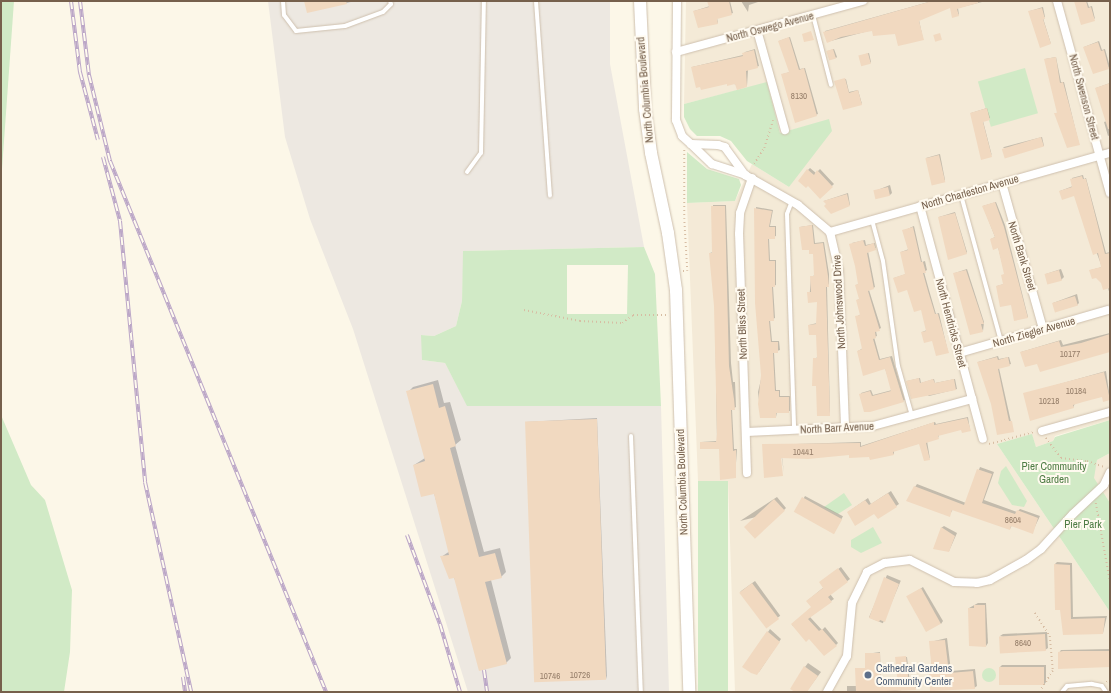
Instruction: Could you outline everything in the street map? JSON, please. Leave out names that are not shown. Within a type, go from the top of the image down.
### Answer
[{"type":"main road","name":"North Columbia Boulevard","points":[[640,1],[640,55],[647,129],[674,272],[677,315],[689,692]]},
{"type":"street","points":[[677,1],[676,120],[682,136],[705,158],[725,169],[749,176],[792,201],[815,217],[830,232]]},
{"type":"street","name":"North Oswego Avenue","points":[[676,52],[813,15],[848,3],[863,1]]},
{"type":"street","name":"North Swenson Street","points":[[1057,1],[1110,193]]},
{"type":"street","points":[[757,30],[785,130]]},
{"type":"street","points":[[692,144],[725,147],[749,176]]},
{"type":"street","points":[[705,158],[705,152],[710,145]]},
{"type":"street","name":"North Charleston Avenue","points":[[830,232],[1110,153]]},
{"type":"street","points":[[725,169],[730,165],[733,157]]},
{"type":"street","name":"North Bliss Street","points":[[747,473],[747,432],[739,234],[740,213],[749,176]]},
{"type":"street","name":"North Bank Street","points":[[1002,183],[1025,270],[1043,329]]},
{"type":"street","name":"North Hendricks Street","points":[[920,206],[983,439]]},
{"type":"street","name":"North Johnswood Drive","points":[[830,232],[839,270],[845,428]]},
{"type":"street","name":"North Ziegler Avenue","points":[[959,353],[1108,310]]},
{"type":"street","name":"North Barr Avenue","points":[[747,432],[873,426],[912,417],[972,399]]},
{"type":"street","points":[[1042,431],[1110,412]]},
{"type":"street","points":[[827,692],[847,656],[852,603],[867,572],[885,563],[910,560],[954,582],[977,583],[990,580],[1033,556],[1104,485],[1110,472]]},
{"type":"lane","points":[[283,1],[284,15],[296,31],[345,26],[383,12],[391,4],[390,1]]},
{"type":"lane","points":[[467,172],[481,153],[484,1]]},
{"type":"lane","points":[[536,1],[550,195]]},
{"type":"lane","points":[[813,15],[831,85]]},
{"type":"lane","points":[[961,194],[1001,341]]},
{"type":"lane","points":[[792,201],[787,210],[794,430]]},
{"type":"lane","points":[[872,219],[883,261],[898,366],[912,417]]},
{"type":"lane","points":[[630,436],[641,692]]},
{"type":"lane","points":[[1062,692],[1067,686],[1092,684],[1102,686],[1106,692]]},
{"type":"path","points":[[754,164],[764,148],[772,122],[781,115]]},
{"type":"path","points":[[674,272],[688,270],[684,219],[684,149],[679,143]]},
{"type":"path","points":[[524,310],[580,321],[622,323],[633,314],[677,315]]},
{"type":"path","points":[[983,439],[990,444],[1042,431]]},
{"type":"path","points":[[1048,443],[1061,458],[1096,464]]},
{"type":"path","points":[[1092,496],[1097,505],[1110,581]]},
{"type":"path","points":[[1035,613],[1050,636],[1053,671],[1040,692]]},
{"type":"shaded area","points":[[268,1],[610,1],[610,64],[644,247],[464,251],[462,301],[456,326],[434,336],[422,335],[422,360],[445,363],[468,406],[661,406],[669,692],[468,692],[353,329],[310,219],[285,137]]},
{"type":"shaded area","points":[[686,1],[1110,1],[1110,420],[1055,436],[1053,441],[1036,447],[1032,435],[997,444],[1110,612],[1110,692],[735,692],[728,481],[698,481],[687,203],[735,201],[752,164],[789,187],[829,120],[780,133],[766,83],[684,104]]},
{"type":"shaded area","points":[[1110,453],[1110,503],[1093,478],[1097,460]]},
{"type":"green space","points":[[1,1],[14,1],[1,183]]},
{"type":"green space","points":[[1025,68],[1038,113],[991,127],[978,82]]},
{"type":"green space","points":[[767,82],[780,133],[829,119],[832,131],[789,187],[747,161],[731,141],[720,136],[697,136],[690,129],[684,117],[684,104]]},
{"type":"green space","points":[[687,152],[707,169],[739,179],[741,185],[735,201],[687,203]]},
{"type":"green space","points":[[644,247],[655,274],[661,406],[467,406],[445,363],[422,360],[421,335],[434,336],[456,326],[462,301],[463,251]],"holes":[[[567,265],[628,265],[627,314],[567,314]]]},
{"type":"green space","points":[[1,415],[31,485],[45,500],[72,590],[70,652],[64,692],[1,692]]},
{"type":"green space","points":[[1110,420],[1110,453],[1097,460],[1094,478],[1110,503],[1110,612],[997,444],[1032,434],[1036,447],[1053,441],[1055,437]]},
{"type":"green space","points":[[1006,466],[1027,501],[1024,507],[1012,505],[998,483],[1001,471]]},
{"type":"green space","points":[[698,481],[728,481],[728,692],[698,692]]},
{"type":"green space","points":[[844,493],[852,505],[838,514],[824,507]]},
{"type":"green space","points":[[873,527],[882,543],[861,553],[851,547],[851,540]]},
{"type":"green space","points":[[989,668],[994,670],[996,675],[994,680],[989,682],[984,680],[982,675],[984,670]]},
{"type":"building","points":[[304,1],[346,1],[347,4],[307,13]]},
{"type":"building","points":[[707,1],[729,1],[732,15],[717,19],[718,24],[698,28],[693,11],[709,7]]},
{"type":"building","points":[[932,1],[978,1],[978,3],[957,9],[959,16],[952,18],[950,8],[919,21],[924,40],[898,46],[895,34],[873,36],[872,31],[841,37],[827,43],[823,32]]},
{"type":"building","points":[[1074,1],[1086,1],[1088,8],[1091,7],[1095,21],[1081,25]]},
{"type":"building","points":[[1042,8],[1045,19],[1043,19],[1051,44],[1040,48],[1028,11]]},
{"type":"building","points":[[811,31],[814,40],[804,42],[802,34]]},
{"type":"building","points":[[940,33],[942,40],[935,42],[933,35]]},
{"type":"building","points":[[789,37],[799,70],[804,68],[817,116],[795,123],[781,74],[789,72],[778,41]]},
{"type":"building","points":[[1098,42],[1101,51],[1104,50],[1109,69],[1093,74],[1083,47]]},
{"type":"building","points":[[833,49],[836,59],[829,61],[826,51]]},
{"type":"building","points":[[754,50],[758,68],[746,71],[747,87],[737,90],[735,84],[727,86],[727,84],[701,90],[700,87],[696,88],[691,67],[743,56],[742,53]]},
{"type":"building","points":[[868,53],[871,64],[861,66],[858,56]]},
{"type":"building","points":[[1056,57],[1060,83],[1063,82],[1080,145],[1067,148],[1054,113],[1057,113],[1044,59]]},
{"type":"building","points":[[845,78],[849,93],[858,90],[862,105],[843,110],[834,81]]},
{"type":"building","points":[[1110,83],[1110,129],[1108,129],[1095,88]]},
{"type":"building","points":[[987,108],[990,120],[983,122],[992,157],[981,160],[970,113]]},
{"type":"building","points":[[1041,137],[1044,147],[1005,159],[1002,149]]},
{"type":"building","points":[[939,155],[945,182],[932,185],[925,158]]},
{"type":"building","points":[[807,169],[814,175],[817,170],[833,187],[820,199],[808,186],[806,188],[798,181]]},
{"type":"building","points":[[1082,176],[1083,179],[1086,179],[1105,254],[1110,253],[1110,288],[1103,290],[1101,283],[1096,278],[1092,279],[1089,270],[1101,267],[1098,253],[1093,255],[1074,196],[1062,200],[1059,191],[1072,187],[1070,179]]},
{"type":"building","points":[[888,187],[890,196],[875,199],[873,190]]},
{"type":"building","points":[[847,194],[850,206],[831,214],[824,206],[826,204],[823,201]]},
{"type":"building","points":[[995,202],[1004,227],[1028,318],[1014,321],[1011,305],[1000,307],[996,286],[1003,284],[1001,275],[1004,274],[998,248],[993,250],[990,239],[995,237],[982,206]]},
{"type":"building","points":[[711,206],[725,206],[729,366],[735,410],[731,410],[733,451],[736,450],[736,478],[720,480],[719,449],[700,449],[700,442],[716,442],[717,434],[714,306],[709,253],[712,253]]},
{"type":"building","points":[[754,208],[772,211],[769,227],[775,227],[775,239],[768,239],[769,261],[775,261],[775,287],[772,287],[774,321],[769,321],[771,342],[778,342],[778,353],[773,353],[775,391],[779,391],[779,397],[789,397],[789,413],[776,413],[776,418],[760,418],[758,404],[761,375],[755,303]]},
{"type":"building","points":[[955,213],[967,254],[948,260],[938,217]]},
{"type":"building","points":[[812,225],[814,244],[823,243],[828,276],[829,287],[826,287],[830,416],[817,416],[816,386],[812,386],[813,358],[817,358],[816,335],[809,335],[808,325],[816,324],[817,302],[808,303],[807,292],[811,292],[810,276],[814,276],[813,254],[809,254],[809,250],[802,250],[799,227]]},
{"type":"building","points":[[913,227],[921,262],[923,262],[926,273],[923,273],[928,291],[935,314],[938,314],[949,353],[936,356],[932,341],[924,343],[921,332],[926,331],[921,310],[914,312],[907,290],[898,293],[893,278],[905,274],[900,252],[908,250],[902,230]]},
{"type":"building","points":[[863,240],[865,246],[874,243],[876,250],[867,253],[874,289],[868,291],[880,331],[875,332],[876,338],[873,339],[879,360],[890,357],[904,402],[870,412],[864,412],[859,394],[870,391],[872,396],[891,391],[885,369],[863,376],[857,351],[862,349],[855,316],[860,315],[856,300],[859,299],[855,285],[858,284],[849,244]]},
{"type":"building","points":[[966,270],[984,324],[981,324],[983,332],[970,335],[953,273]]},
{"type":"building","points":[[1059,270],[1062,281],[1047,285],[1045,274]]},
{"type":"building","points":[[1075,296],[1078,306],[1055,313],[1052,303]]},
{"type":"building","points":[[1110,334],[1110,352],[1040,372],[1037,364],[1025,367],[1020,352],[1059,341],[1061,347],[1081,343]]},
{"type":"building","points":[[997,357],[998,360],[1008,357],[1010,366],[998,369],[1009,421],[1012,421],[1014,432],[997,435],[991,404],[977,362]]},
{"type":"building","points":[[1104,372],[1110,400],[1103,402],[1102,397],[1073,405],[1074,408],[1030,421],[1023,393]]},
{"type":"building","points":[[919,378],[920,383],[933,379],[935,383],[954,379],[956,390],[911,399],[906,381]]},
{"type":"building","points":[[433,384],[439,408],[445,406],[456,446],[450,448],[479,557],[495,553],[502,578],[485,582],[507,664],[479,671],[454,578],[449,579],[440,556],[449,555],[434,494],[421,497],[413,465],[425,461],[406,391]]},
{"type":"building","points":[[967,418],[971,431],[962,433],[961,430],[938,436],[939,439],[926,443],[930,460],[924,461],[919,444],[893,452],[894,455],[870,460],[869,457],[849,458],[849,455],[808,459],[781,458],[783,476],[764,478],[762,444],[860,443],[860,447],[934,422],[934,425]]},
{"type":"building","points":[[597,419],[606,680],[534,682],[525,422]]},
{"type":"building","points":[[977,469],[992,474],[982,503],[1015,514],[1017,510],[1038,518],[1033,534],[1011,526],[1010,530],[952,510],[950,517],[906,501],[914,486],[964,505]]},
{"type":"building","points":[[888,493],[897,507],[878,519],[874,514],[855,526],[847,512],[865,500],[869,505]]},
{"type":"building","points":[[802,497],[842,519],[834,534],[794,512]]},
{"type":"building","points":[[774,499],[785,511],[755,539],[744,527]]},
{"type":"building","points":[[941,527],[955,536],[949,552],[933,549]]},
{"type":"building","points":[[1054,564],[1070,565],[1071,619],[1105,618],[1103,634],[1063,635],[1060,610],[1055,610]]},
{"type":"building","points":[[838,568],[848,582],[828,597],[832,602],[808,619],[819,631],[822,629],[837,646],[824,656],[809,639],[806,642],[791,624],[811,607],[806,601],[823,588],[819,582]]},
{"type":"building","points":[[884,577],[899,584],[885,622],[880,620],[879,622],[869,618]]},
{"type":"building","points":[[752,583],[779,619],[766,629],[739,593]]},
{"type":"building","points":[[921,588],[941,624],[926,632],[906,596]]},
{"type":"building","points":[[974,605],[985,605],[986,647],[969,646],[968,608],[974,608]]},
{"type":"building","points":[[767,631],[780,642],[757,675],[742,667]]},
{"type":"building","points":[[1045,634],[1046,651],[1000,653],[999,636]]},
{"type":"building","points":[[945,640],[949,673],[973,671],[975,689],[930,691],[929,673],[932,672],[929,641]]},
{"type":"building","points":[[1110,651],[1110,667],[1058,669],[1058,652]]},
{"type":"building","points":[[865,653],[880,653],[881,686],[898,685],[895,657],[906,656],[909,685],[915,684],[916,690],[856,692],[855,668],[865,668]]},
{"type":"building","points":[[804,666],[818,676],[807,692],[795,692],[790,689]]},
{"type":"building","points":[[999,667],[1044,667],[1044,685],[999,685]]},
{"type":"railway","points":[[71,1],[80,72],[98,140]]},
{"type":"railway","points":[[80,1],[89,75],[110,161],[326,692]]},
{"type":"railway","points":[[103,157],[120,221],[145,482],[191,692]]},
{"type":"railway","points":[[407,535],[440,624],[460,692]]},
{"type":"railway","points":[[484,670],[487,692]]},
{"type":"railway","points":[[183,677],[185,692]]},
{"type":"place","name":"Cathedral Gardens Community Center","points":[[868,675]]},
{"type":"park label","name":"Pier Community Garden","points":[[1054,473]]},
{"type":"park label","name":"Pier Park","points":[[1083,524]]}]
